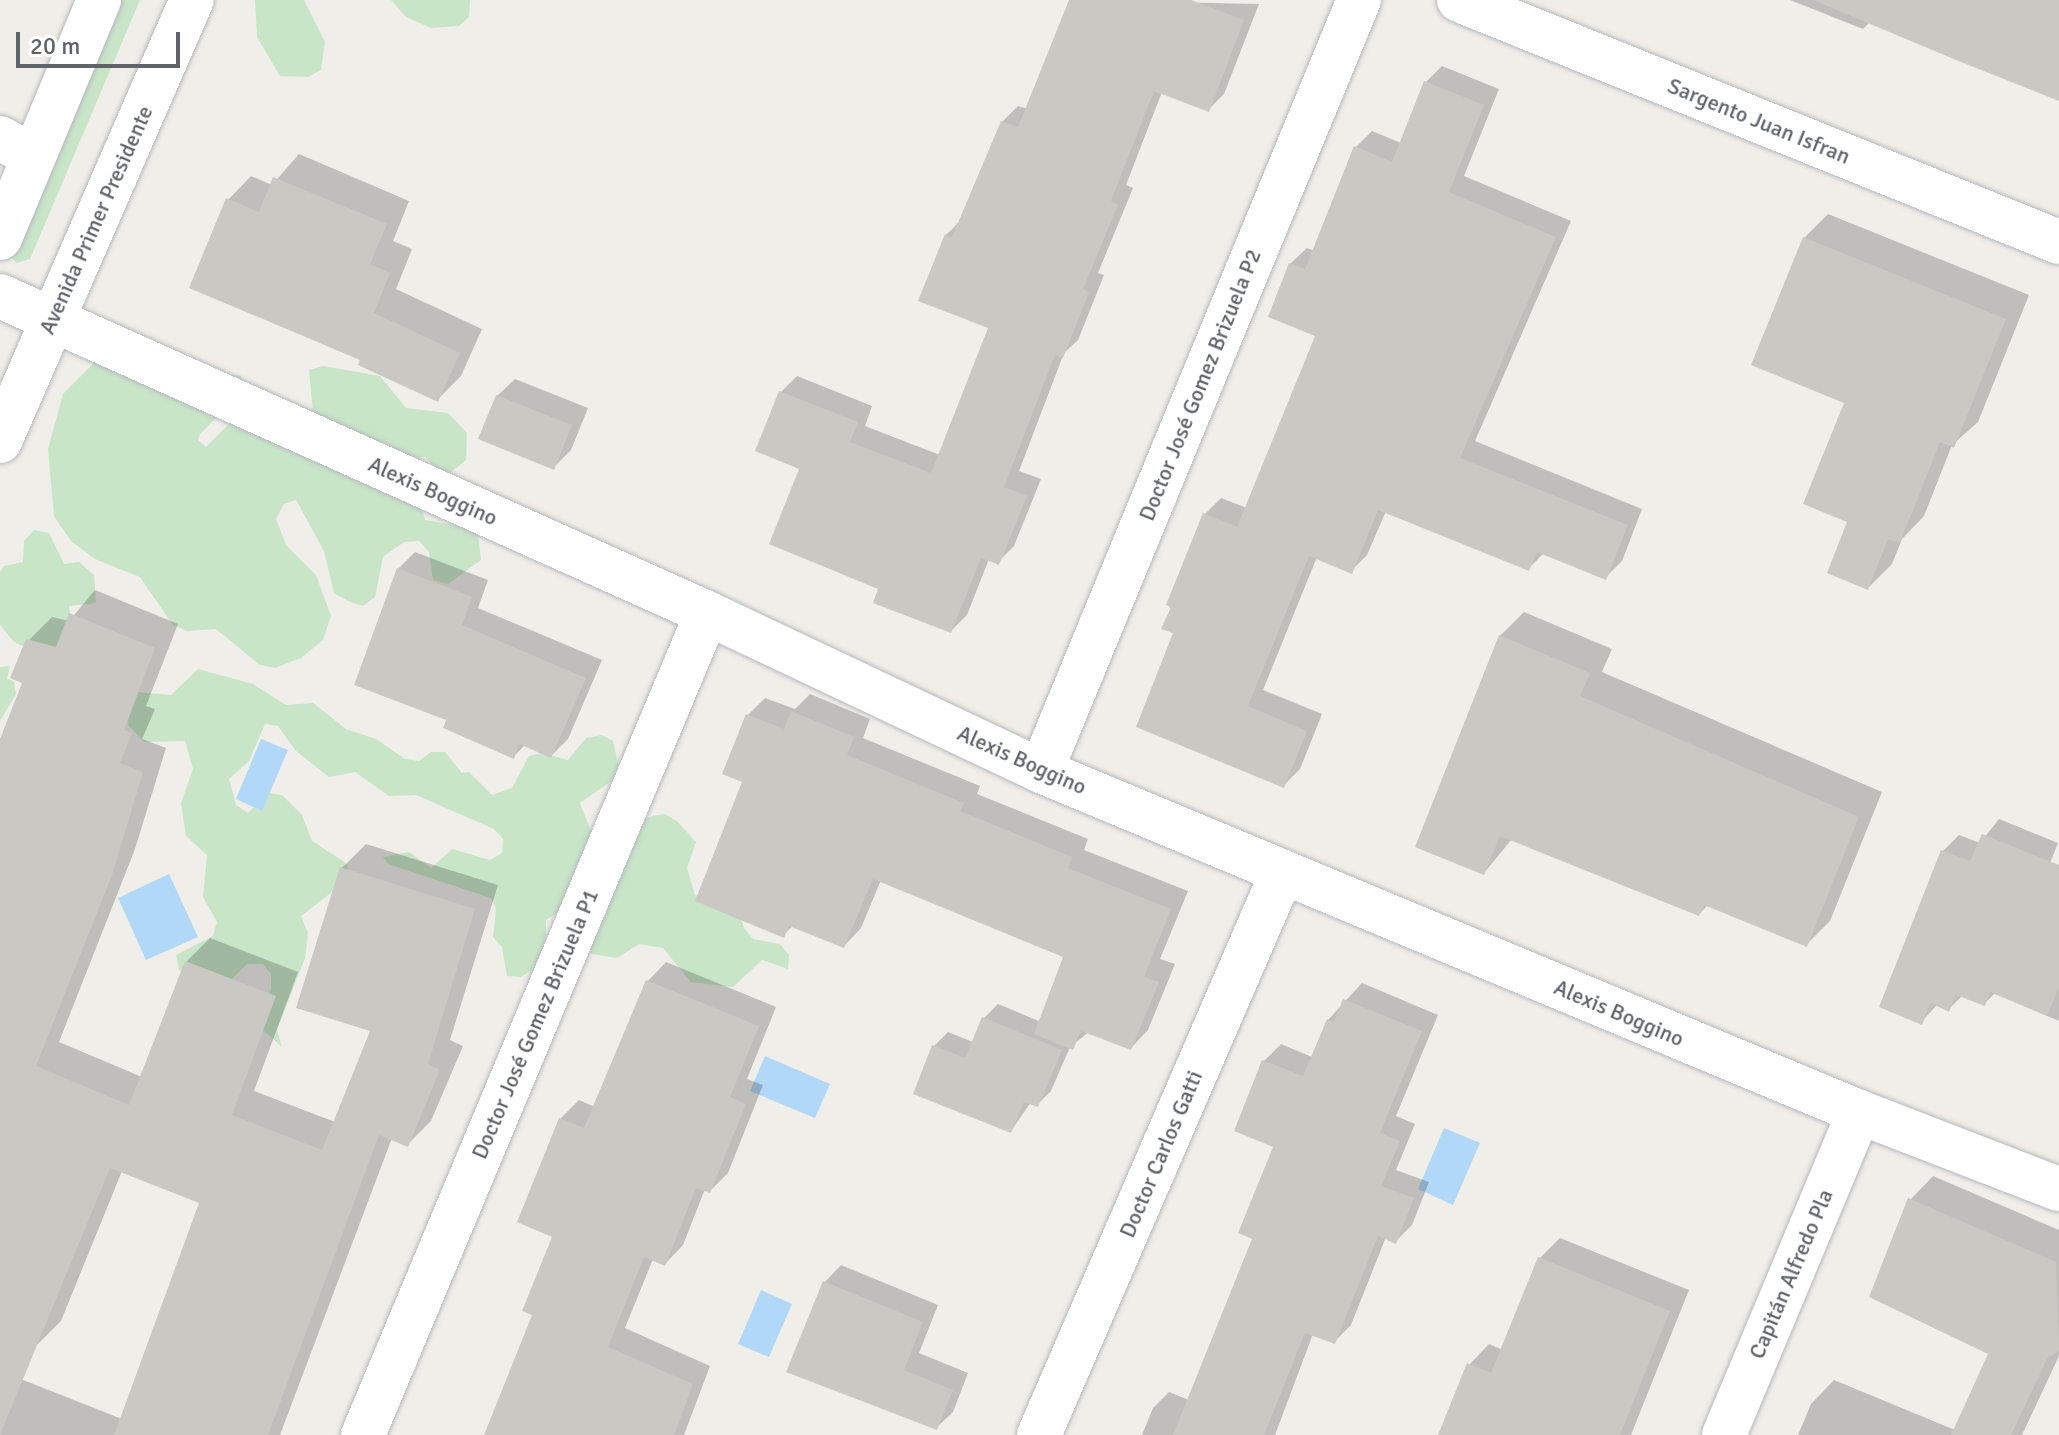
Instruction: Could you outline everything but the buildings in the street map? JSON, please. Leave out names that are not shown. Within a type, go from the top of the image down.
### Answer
[{"type":"street","points":[[0,238],[16,147],[99,0]]},
{"type":"street","name":"Avenida Primer Presidente","points":[[0,441],[192,0]]},
{"type":"street","name":"Doctor José Gomez Brizuela P2","points":[[1041,771],[1359,0]]},
{"type":"street","name":"Sargento Juan Isfran","points":[[1459,0],[2059,242]]},
{"type":"street","name":"Alexis Boggino","points":[[0,296],[707,613],[1041,771],[1859,1112],[2059,1189]]},
{"type":"street","name":"Doctor José Gomez Brizuela P1","points":[[363,1435],[707,613]]},
{"type":"street","name":"Doctor Carlos Gatti","points":[[1039,1435],[1282,873]]},
{"type":"street","name":"Capitán Alfredo Pla","points":[[1724,1435],[1859,1112]]},
{"type":"green space","points":[[113,0],[140,0],[30,259],[17,263],[7,254]]},
{"type":"green space","points":[[255,0],[304,0],[325,42],[321,70],[308,77],[280,76],[257,37]]},
{"type":"green space","points":[[391,0],[470,0],[469,17],[459,26],[431,28],[406,17]]},
{"type":"green space","points":[[99,358],[241,376],[245,389],[200,434],[198,440],[206,447],[236,417],[313,412],[309,370],[323,366],[380,376],[406,408],[448,413],[467,433],[466,460],[445,477],[425,457],[410,458],[425,520],[466,527],[478,534],[481,560],[448,584],[433,580],[429,552],[419,541],[404,542],[383,557],[375,597],[363,606],[350,602],[334,593],[324,551],[296,500],[284,504],[276,519],[286,545],[316,575],[331,616],[323,640],[301,658],[275,668],[260,665],[216,629],[187,631],[173,625],[140,577],[95,559],[71,541],[54,516],[48,449],[63,394]]},
{"type":"green space","points":[[34,530],[49,533],[64,564],[79,562],[94,575],[96,603],[69,606],[72,626],[67,639],[56,647],[27,648],[14,642],[0,625],[0,572],[4,566],[23,562],[24,541]]},
{"type":"green space","points":[[10,666],[7,679],[14,681],[16,694],[0,721],[0,667]]},
{"type":"green space","points":[[198,669],[253,684],[286,705],[313,703],[346,729],[376,739],[405,759],[419,761],[431,752],[445,752],[462,773],[469,772],[492,795],[512,788],[529,756],[542,753],[568,760],[586,738],[602,735],[613,741],[619,767],[613,780],[580,803],[590,829],[601,838],[652,816],[665,814],[677,821],[696,842],[687,868],[695,895],[736,902],[744,928],[753,939],[780,944],[789,955],[788,969],[762,960],[733,987],[691,982],[663,948],[639,944],[617,958],[591,954],[557,913],[546,920],[546,947],[532,970],[521,977],[507,976],[502,947],[493,937],[496,909],[491,898],[388,864],[383,857],[409,852],[431,868],[452,849],[490,860],[502,853],[503,839],[494,829],[416,795],[389,796],[355,772],[329,777],[296,751],[278,726],[265,724],[249,761],[229,779],[236,805],[248,813],[268,793],[282,795],[302,815],[312,841],[346,863],[351,877],[348,891],[332,892],[301,916],[308,933],[305,958],[277,1030],[282,1047],[262,1029],[259,1015],[271,989],[271,974],[263,964],[247,964],[227,984],[190,978],[179,970],[176,955],[213,936],[217,922],[203,897],[207,855],[186,836],[181,803],[193,769],[185,741],[144,742],[129,726],[126,710],[136,692],[171,695]]},
{"type":"water","points":[[261,739],[288,750],[262,811],[236,799]]},
{"type":"water","points":[[169,874],[198,937],[146,960],[118,898]]},
{"type":"water","points":[[765,1056],[830,1084],[815,1118],[750,1091]]},
{"type":"water","points":[[1444,1128],[1480,1143],[1453,1205],[1418,1189]]},
{"type":"water","points":[[761,1290],[792,1304],[769,1357],[738,1344]]}]
